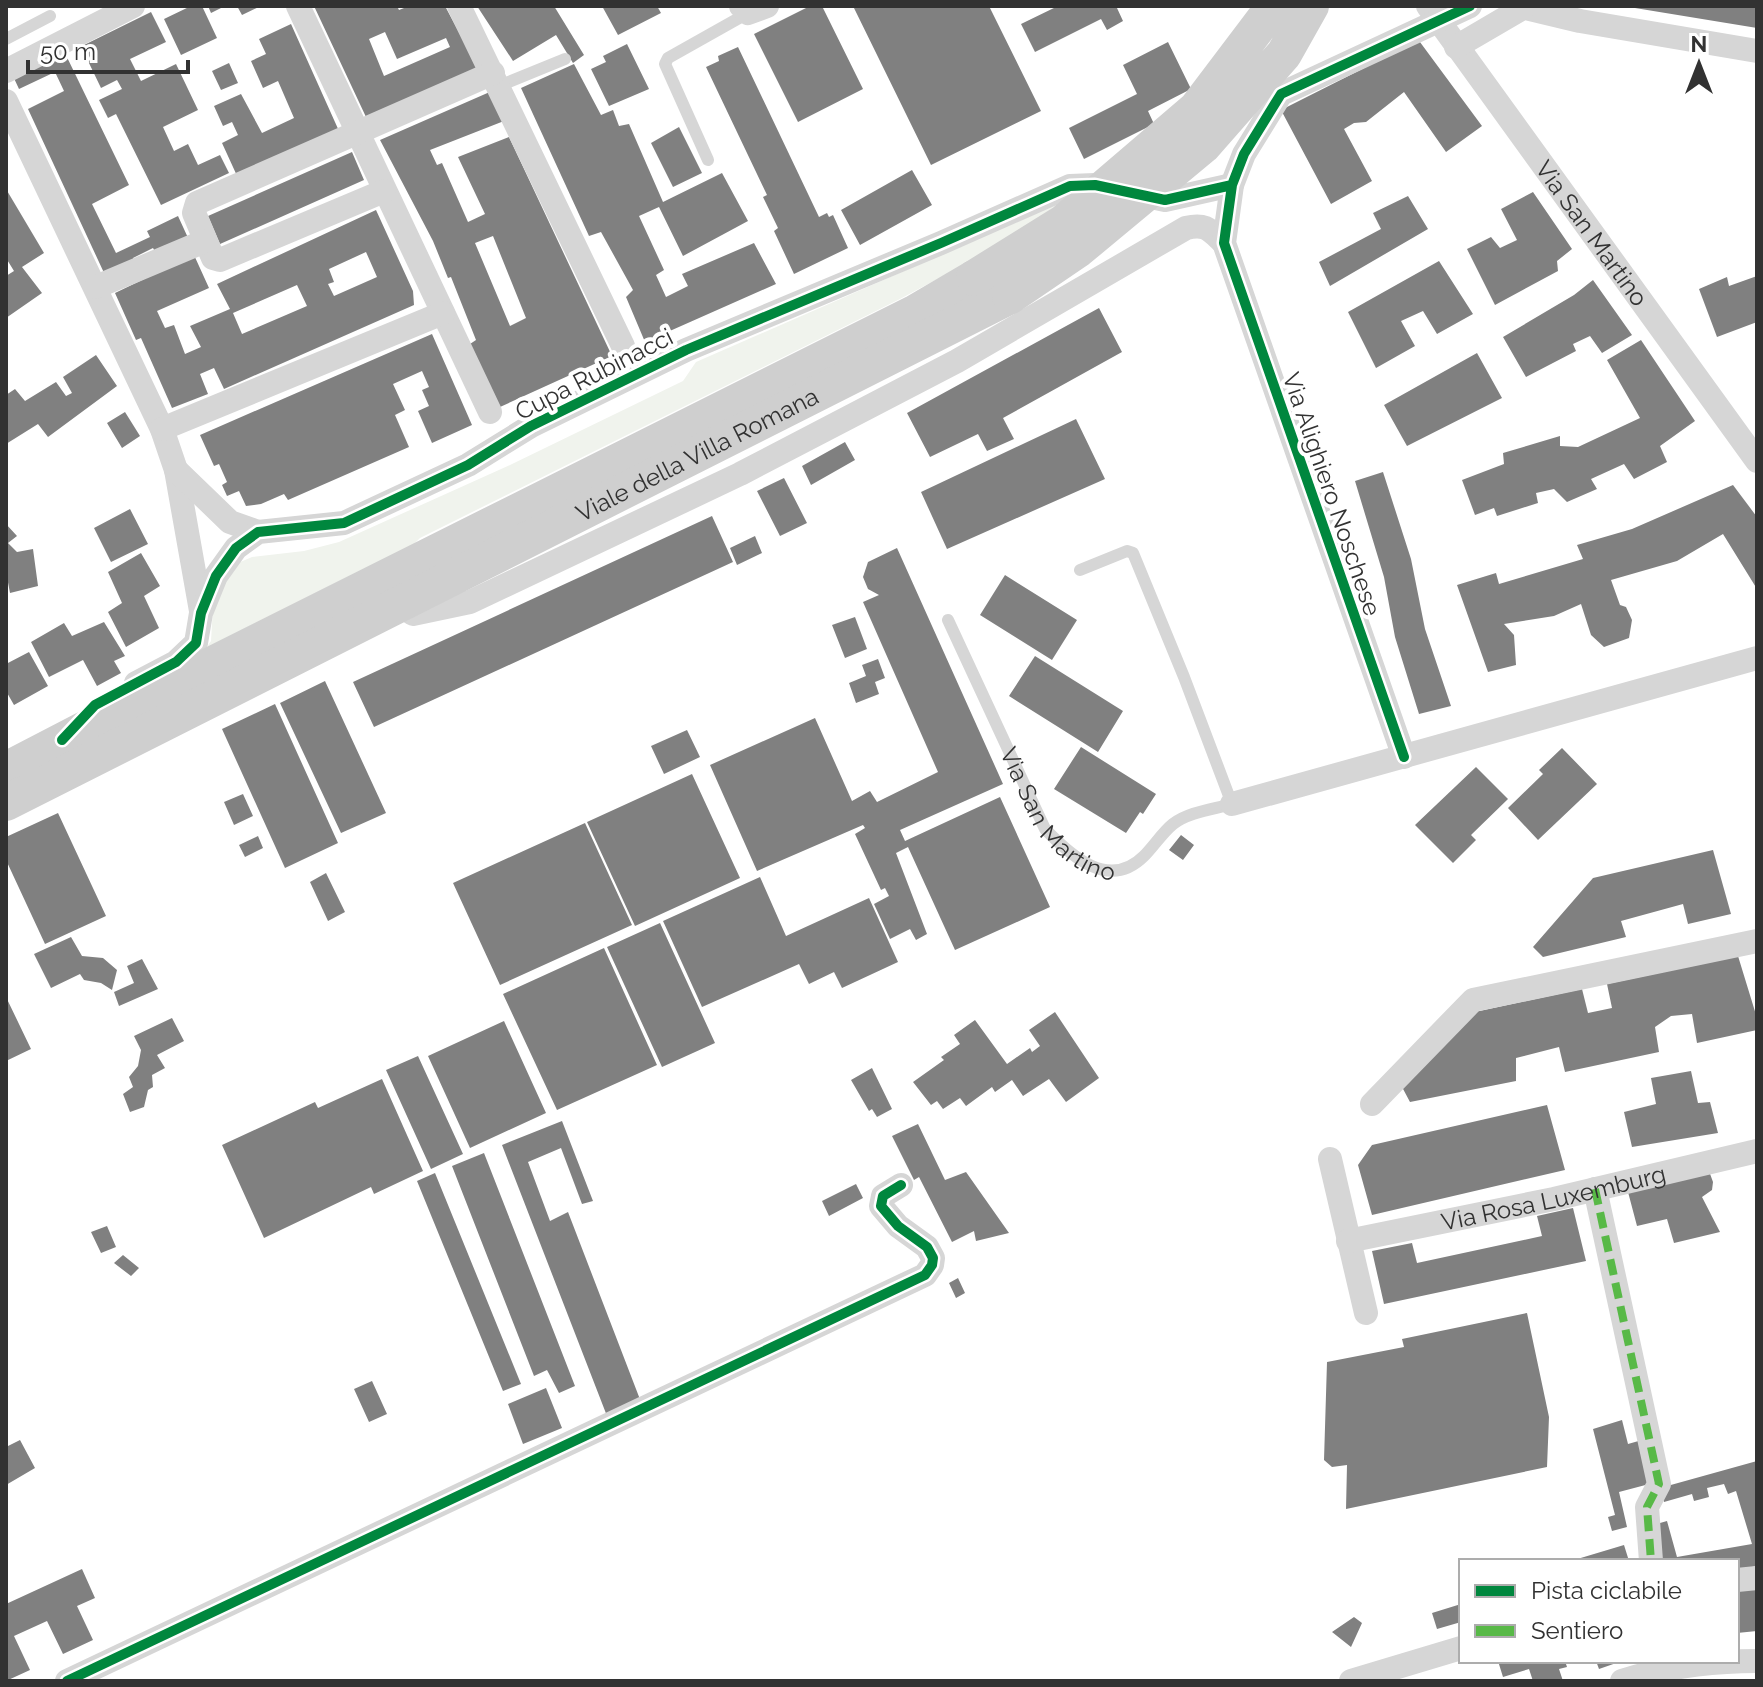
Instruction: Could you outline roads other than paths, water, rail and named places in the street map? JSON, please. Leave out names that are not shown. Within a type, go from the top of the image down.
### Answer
[{"type":"main road","name":"Viale della Villa Romana","points":[[6,770],[916,312],[974,278],[1064,222],[1196,109],[1274,6]]},
{"type":"main road","name":"Viale della Villa Romana","points":[[6,803],[1010,296],[1079,249],[1203,146],[1284,54],[1311,6]]},
{"type":"street","points":[[6,71],[133,6]]},
{"type":"street","points":[[298,6],[490,412]]},
{"type":"street","points":[[459,6],[623,346]]},
{"type":"street","points":[[1224,243],[1232,185],[1244,154],[1281,94],[1432,13],[1470,6]]},
{"type":"street","points":[[1456,47],[1522,7],[1575,13],[1757,51]]},
{"type":"street","name":"Via San Martino","points":[[1432,13],[1757,461]]},
{"type":"street","points":[[384,191],[220,260],[213,258],[194,213],[197,203],[356,133],[496,79]]},
{"type":"street","points":[[6,101],[162,429],[176,470],[201,613]]},
{"type":"street","name":"Cupa Rubinacci","points":[[258,532],[344,523],[468,465],[531,426],[686,350],[1070,186],[1095,185],[1165,200],[1232,185]]},
{"type":"street","points":[[400,605],[413,614],[470,602],[740,474],[957,361],[1186,228],[1198,225],[1209,229],[1224,243]]},
{"type":"street","points":[[96,287],[205,241]]},
{"type":"street","name":"Via Alighiero Noschese","points":[[1224,243],[1404,757]]},
{"type":"street","points":[[162,429],[443,313]]},
{"type":"street","points":[[176,470],[230,522],[258,532]]},
{"type":"street","points":[[62,740],[95,705],[176,662],[196,643],[201,613],[216,576],[236,548],[258,532]]},
{"type":"street","name":"Via San Martino","points":[[1232,804],[1757,658]]},
{"type":"street","points":[[1372,1104],[1473,1000],[1757,941]]},
{"type":"street","name":"Via Rosa Luxemburg","points":[[1348,1241],[1757,1151]]},
{"type":"street","points":[[1330,1159],[1366,1313]]},
{"type":"street","points":[[67,1681],[925,1275],[933,1258],[927,1247],[898,1226],[881,1206],[883,1196],[901,1185]]},
{"type":"street","points":[[1595,1189],[1659,1484],[1647,1507],[1651,1559]]},
{"type":"street","points":[[1351,1681],[1422,1671],[1459,1649]]},
{"type":"street","points":[[1622,1681],[1650,1672],[1713,1663]]},
{"type":"lane","points":[[708,160],[665,64],[668,58],[752,8]]},
{"type":"lane","points":[[6,39],[50,16]]},
{"type":"lane","points":[[496,79],[565,59]]},
{"type":"lane","points":[[1080,570],[1127,551],[1133,553],[1232,804]]},
{"type":"lane","name":"Via San Martino","points":[[948,620],[1045,829],[1075,856],[1098,870],[1128,869],[1173,824],[1232,804]]}]
